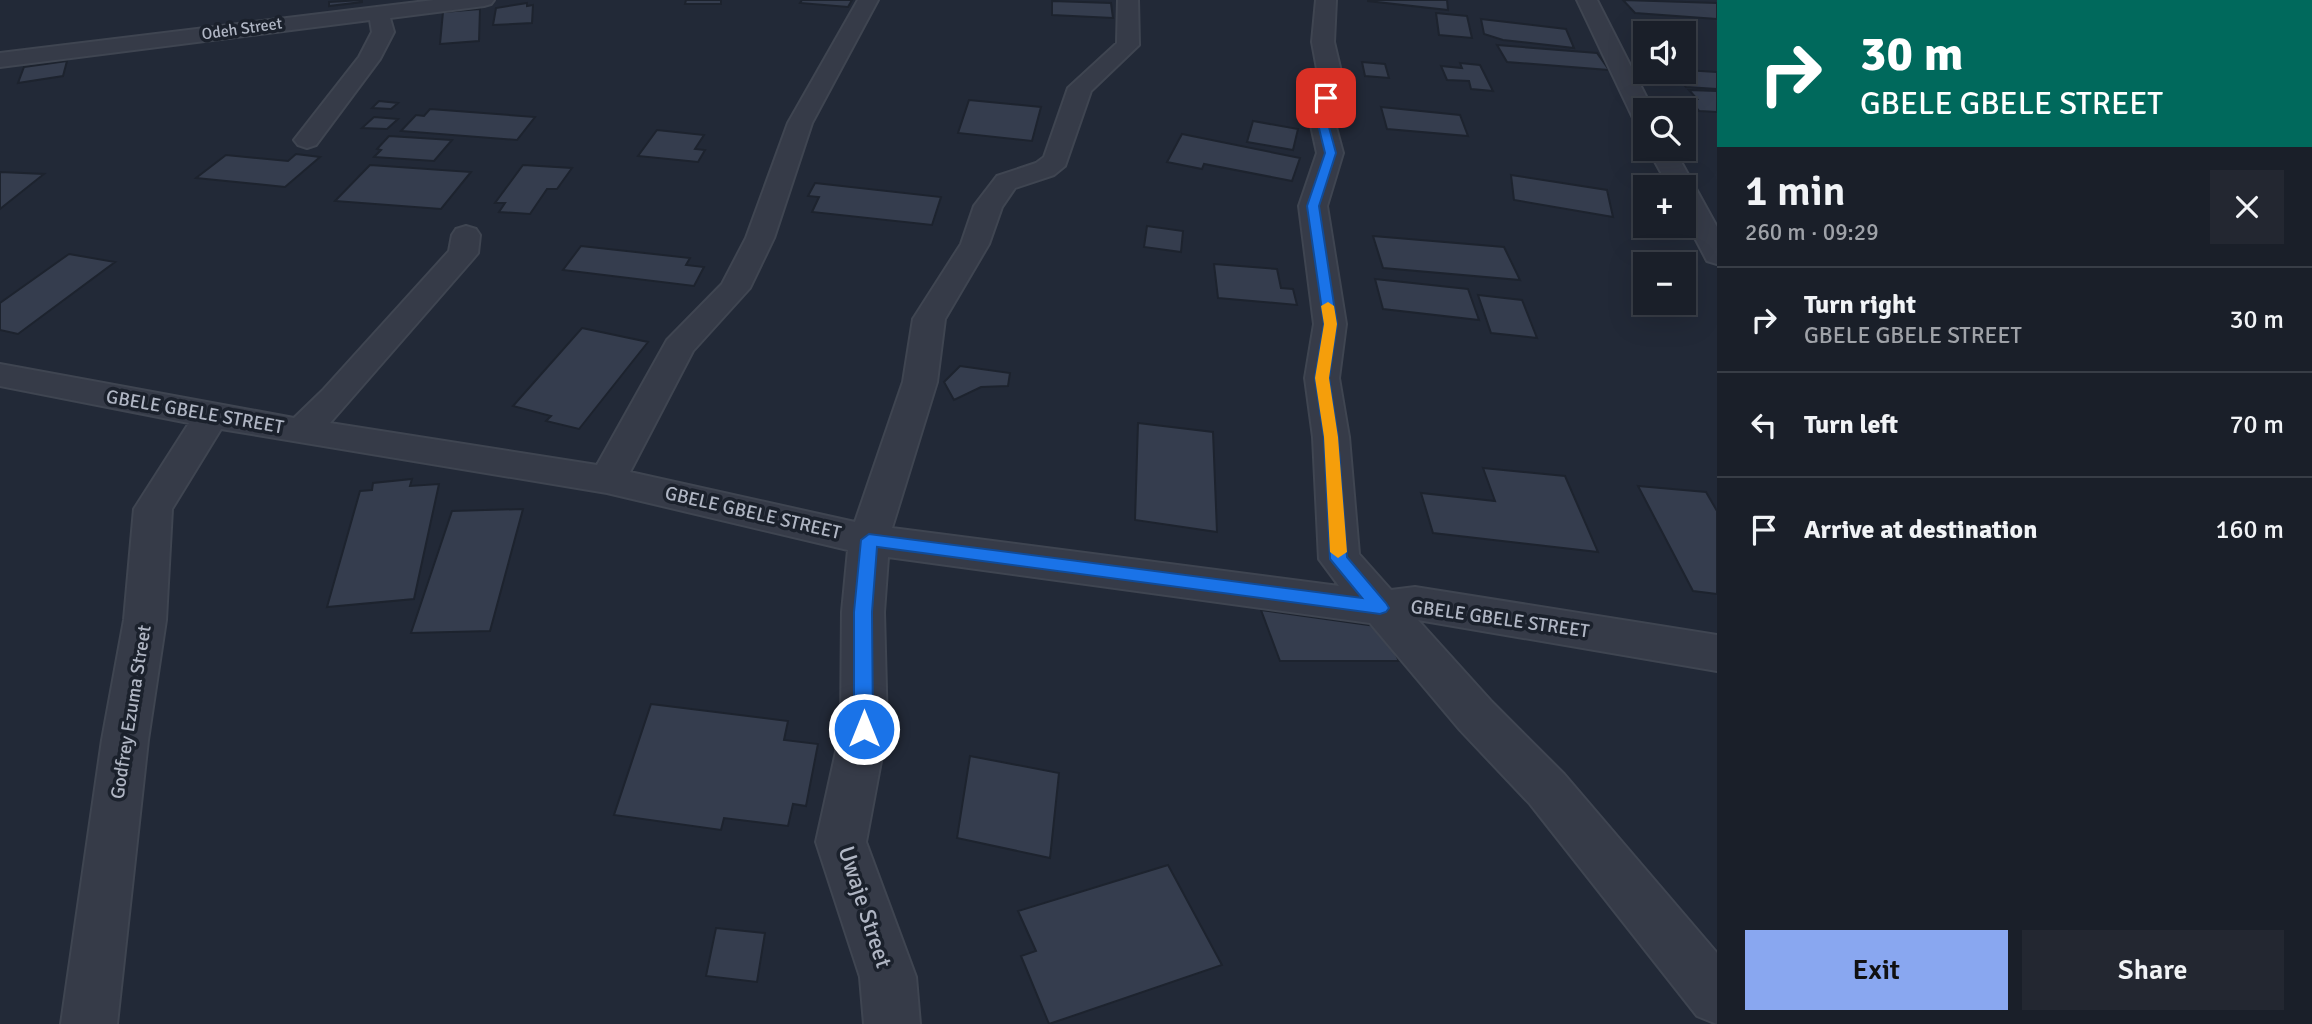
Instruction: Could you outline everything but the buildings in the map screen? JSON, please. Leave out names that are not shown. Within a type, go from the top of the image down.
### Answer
[{"type":"street","name":"Odeh Street","points":[[0,60],[484,0]]},
{"type":"street","points":[[607,480],[679,348],[735,288],[760,238],[800,123],[869,0]]},
{"type":"street","name":"Uwaje Street","points":[[892,1024],[888,977],[841,842],[864,729],[863,612],[869,540],[920,382],[929,319],[975,244],[988,206],[1006,182],[1045,169],[1056,160],[1080,88],[1128,45],[1128,0]]},
{"type":"street","points":[[1326,0],[1323,42],[1331,80],[1321,116],[1330,153],[1313,206],[1330,324],[1322,378],[1331,437],[1339,559],[1476,716],[1547,789],[1717,996]]},
{"type":"street","points":[[1587,0],[1635,98]]},
{"type":"street","points":[[307,140],[369,59],[383,32],[378,12]]},
{"type":"street","points":[[1696,214],[1717,255]]},
{"type":"street","points":[[301,431],[366,365],[463,253],[466,235]]},
{"type":"street","name":"GBELE GBELE STREET","points":[[0,375],[211,416],[607,480],[869,540],[1380,608],[1415,603],[1717,653]]},
{"type":"street","name":"Godfrey Ezuma Street","points":[[89,1024],[125,740],[145,620],[153,509],[211,416]]},
{"type":"slow traffic","points":[[1328,306],[1330,324],[1322,378],[1331,437],[1338,552]]},
{"type":"route","points":[[864,729],[863,612],[869,540],[1380,608],[1339,559],[1331,437],[1322,378],[1330,324],[1313,206],[1330,153],[1321,116],[1326,98]]}]
